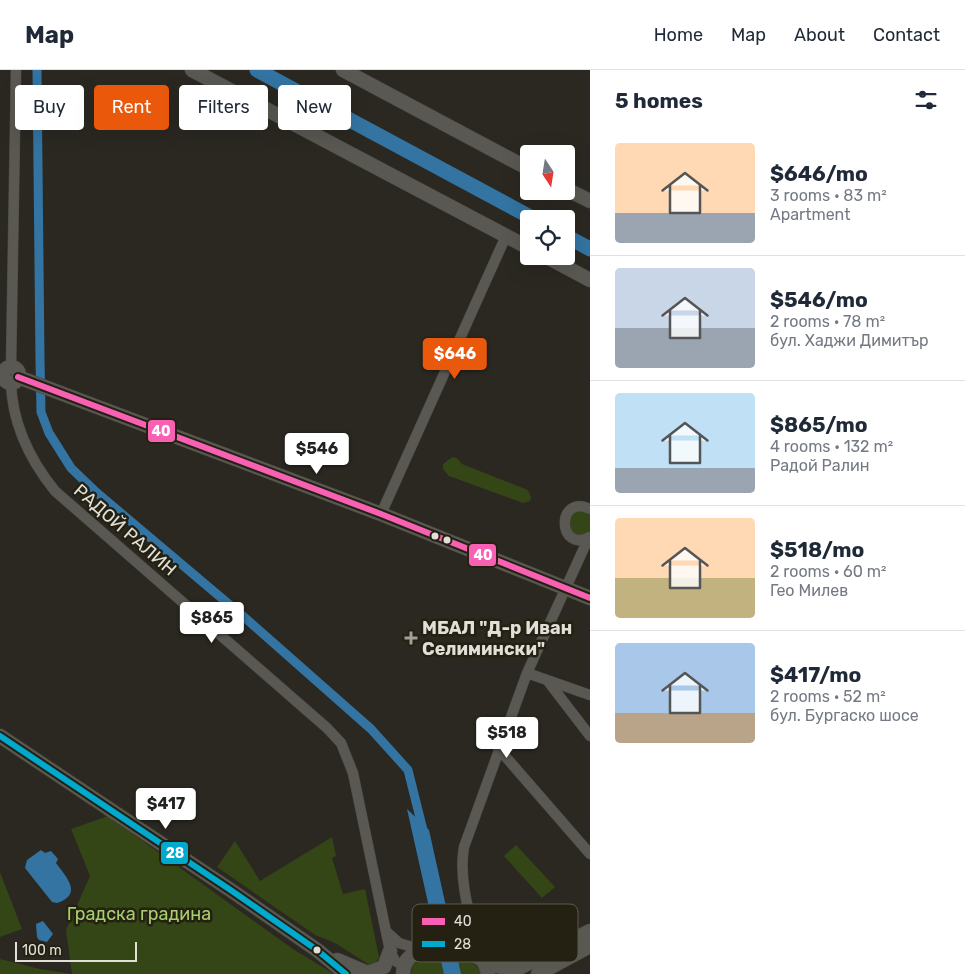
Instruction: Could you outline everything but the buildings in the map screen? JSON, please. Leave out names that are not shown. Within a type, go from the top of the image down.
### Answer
[{"type":"main road","points":[[192,70],[520,243]]},
{"type":"main road","points":[[343,70],[520,164]]},
{"type":"main road","points":[[575,194],[590,201]]},
{"type":"main road","points":[[562,265],[590,280]]},
{"type":"main road","points":[[12,375],[381,514],[590,598]]},
{"type":"main road","points":[[0,736],[316,950],[346,974]]},
{"type":"main road","points":[[578,938],[590,931]]},
{"type":"main road","points":[[578,952],[590,946]]},
{"type":"main road","points":[[316,950],[369,974],[384,967],[390,951]]},
{"type":"main road","points":[[384,974],[403,971],[412,956]]},
{"type":"main road","points":[[485,966],[505,968],[528,965],[533,962]]},
{"type":"main road","points":[[538,974],[560,962]]},
{"type":"street","name":"РАДОЙ РАЛИН","points":[[16,70],[12,404],[26,447],[41,474],[55,491],[327,728],[341,743],[353,773],[390,951]]},
{"type":"street","points":[[381,514],[506,236]]},
{"type":"street","points":[[578,561],[574,538],[565,528],[565,517],[570,510],[577,507],[590,509]]},
{"type":"street","points":[[574,538],[582,540],[590,537]]},
{"type":"street","points":[[469,904],[462,873],[464,847],[498,748],[527,673],[590,537]]},
{"type":"street","points":[[527,673],[590,695]]},
{"type":"street","points":[[547,680],[590,736]]},
{"type":"street","points":[[498,748],[590,854]]},
{"type":"street","points":[[387,932],[399,943],[412,946]]},
{"type":"street","points":[[390,951],[403,971]]},
{"type":"green space","points":[[452,457],[457,458],[462,464],[528,490],[531,497],[530,501],[523,503],[449,476],[443,469],[443,464]]},
{"type":"green space","points":[[574,510],[590,512],[590,534],[579,537],[568,530],[566,524]]},
{"type":"green space","name":"Градска градина","points":[[108,816],[293,949],[334,974],[72,974],[66,930],[90,876],[71,829]]},
{"type":"green space","points":[[332,837],[336,856],[332,858],[343,894],[365,889],[379,957],[376,963],[368,964],[335,943],[315,935],[217,867],[235,841],[260,881]]},
{"type":"green space","points":[[516,845],[555,887],[542,898],[504,856]]},
{"type":"green space","points":[[0,872],[22,929],[0,937]]},
{"type":"green space","points":[[0,959],[40,969],[72,974],[0,974]]},
{"type":"green space","points":[[417,962],[470,962],[477,967],[482,974],[411,974],[413,965]]},
{"type":"water","points":[[407,809],[429,830],[445,904],[428,904]]},
{"type":"water","points":[[41,850],[45,853],[51,851],[58,859],[56,863],[70,885],[69,895],[57,903],[52,902],[25,868],[27,860]]},
{"type":"water","points":[[43,921],[53,934],[47,942],[39,940],[37,937],[36,924]]},
{"type":"water","points":[[441,962],[458,962],[461,974],[444,974]]},
{"type":"waterway","points":[[37,70],[41,412],[49,433],[71,468],[96,492],[244,617],[371,729],[408,770],[424,834]]},
{"type":"waterway","points":[[257,70],[520,211]]},
{"type":"waterway","points":[[575,241],[590,249]]},
{"type":"transit line","name":"40","points":[[18,377],[381,514],[590,598]]},
{"type":"transit line","name":"28","points":[[0,736],[232,891],[317,950],[346,974]]},
{"type":"place","name":"МБАЛ \"Д-р Иван Селимински\"","points":[[411,638]]}]
